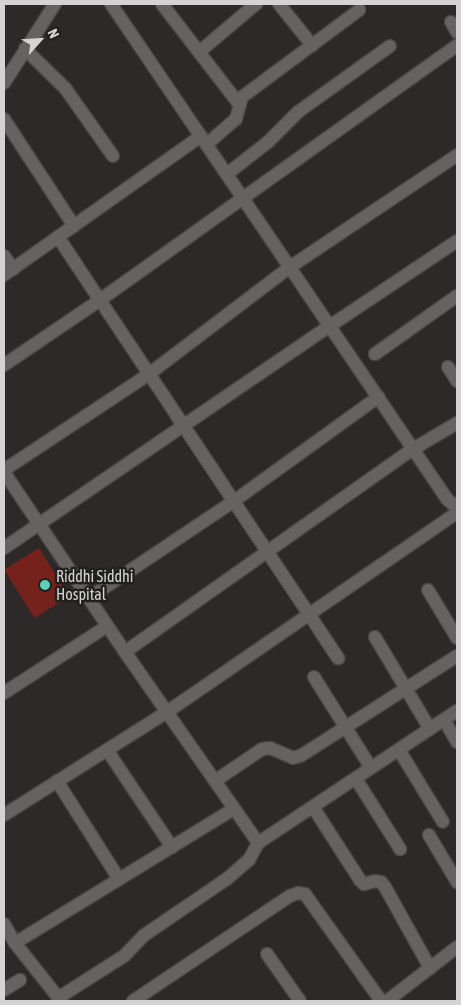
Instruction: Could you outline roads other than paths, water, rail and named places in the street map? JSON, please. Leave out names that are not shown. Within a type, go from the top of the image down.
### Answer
[{"type":"street","points":[[4,83],[55,4]]},
{"type":"street","points":[[111,4],[447,499],[457,508]]},
{"type":"street","points":[[162,4],[240,104]]},
{"type":"street","points":[[199,52],[256,4]]},
{"type":"street","points":[[279,4],[312,44]]},
{"type":"street","points":[[4,256],[8,272],[74,226],[236,120],[242,97],[359,10]]},
{"type":"street","points":[[227,174],[268,142],[298,112],[390,46]]},
{"type":"street","points":[[4,365],[100,300],[457,46]]},
{"type":"street","points":[[25,49],[65,88],[113,156]]},
{"type":"street","points":[[4,120],[74,226]]},
{"type":"street","points":[[258,843],[88,598],[4,471],[149,374],[290,267],[457,155]]},
{"type":"street","points":[[58,237],[338,658]]},
{"type":"street","points":[[4,548],[457,241]]},
{"type":"street","points":[[376,354],[457,296]]},
{"type":"street","points":[[448,367],[457,381]]},
{"type":"street","points":[[88,598],[234,501],[378,397]]},
{"type":"street","points":[[125,652],[413,449],[457,423]]},
{"type":"street","points":[[4,815],[167,712],[457,513]]},
{"type":"street","points":[[428,590],[457,638]]},
{"type":"street","points":[[4,693],[108,626]]},
{"type":"street","points":[[375,637],[430,729]]},
{"type":"street","points":[[215,781],[262,749],[270,748],[293,758],[302,755],[457,656]]},
{"type":"street","points":[[314,677],[371,768]]},
{"type":"street","points":[[4,924],[15,942],[59,1000],[124,956],[143,936],[228,878],[249,860],[258,843],[457,712]]},
{"type":"street","points":[[444,720],[457,742]]},
{"type":"street","points":[[107,750],[172,846]]},
{"type":"street","points":[[399,750],[442,822]]},
{"type":"street","points":[[356,779],[400,849]]},
{"type":"street","points":[[57,781],[119,879]]},
{"type":"street","points":[[313,807],[360,880],[364,884],[375,881],[381,882],[385,887],[430,968]]},
{"type":"street","points":[[15,942],[234,809]]},
{"type":"street","points":[[429,835],[457,882]]},
{"type":"street","points":[[135,1001],[290,896],[298,893],[305,894],[382,1001]]},
{"type":"street","points":[[387,1001],[457,947]]},
{"type":"street","points":[[267,954],[300,1001]]},
{"type":"street","points":[[4,990],[20,980]]},
{"type":"place","name":"Riddhi Siddhi Hospital","points":[[45,585]]}]
